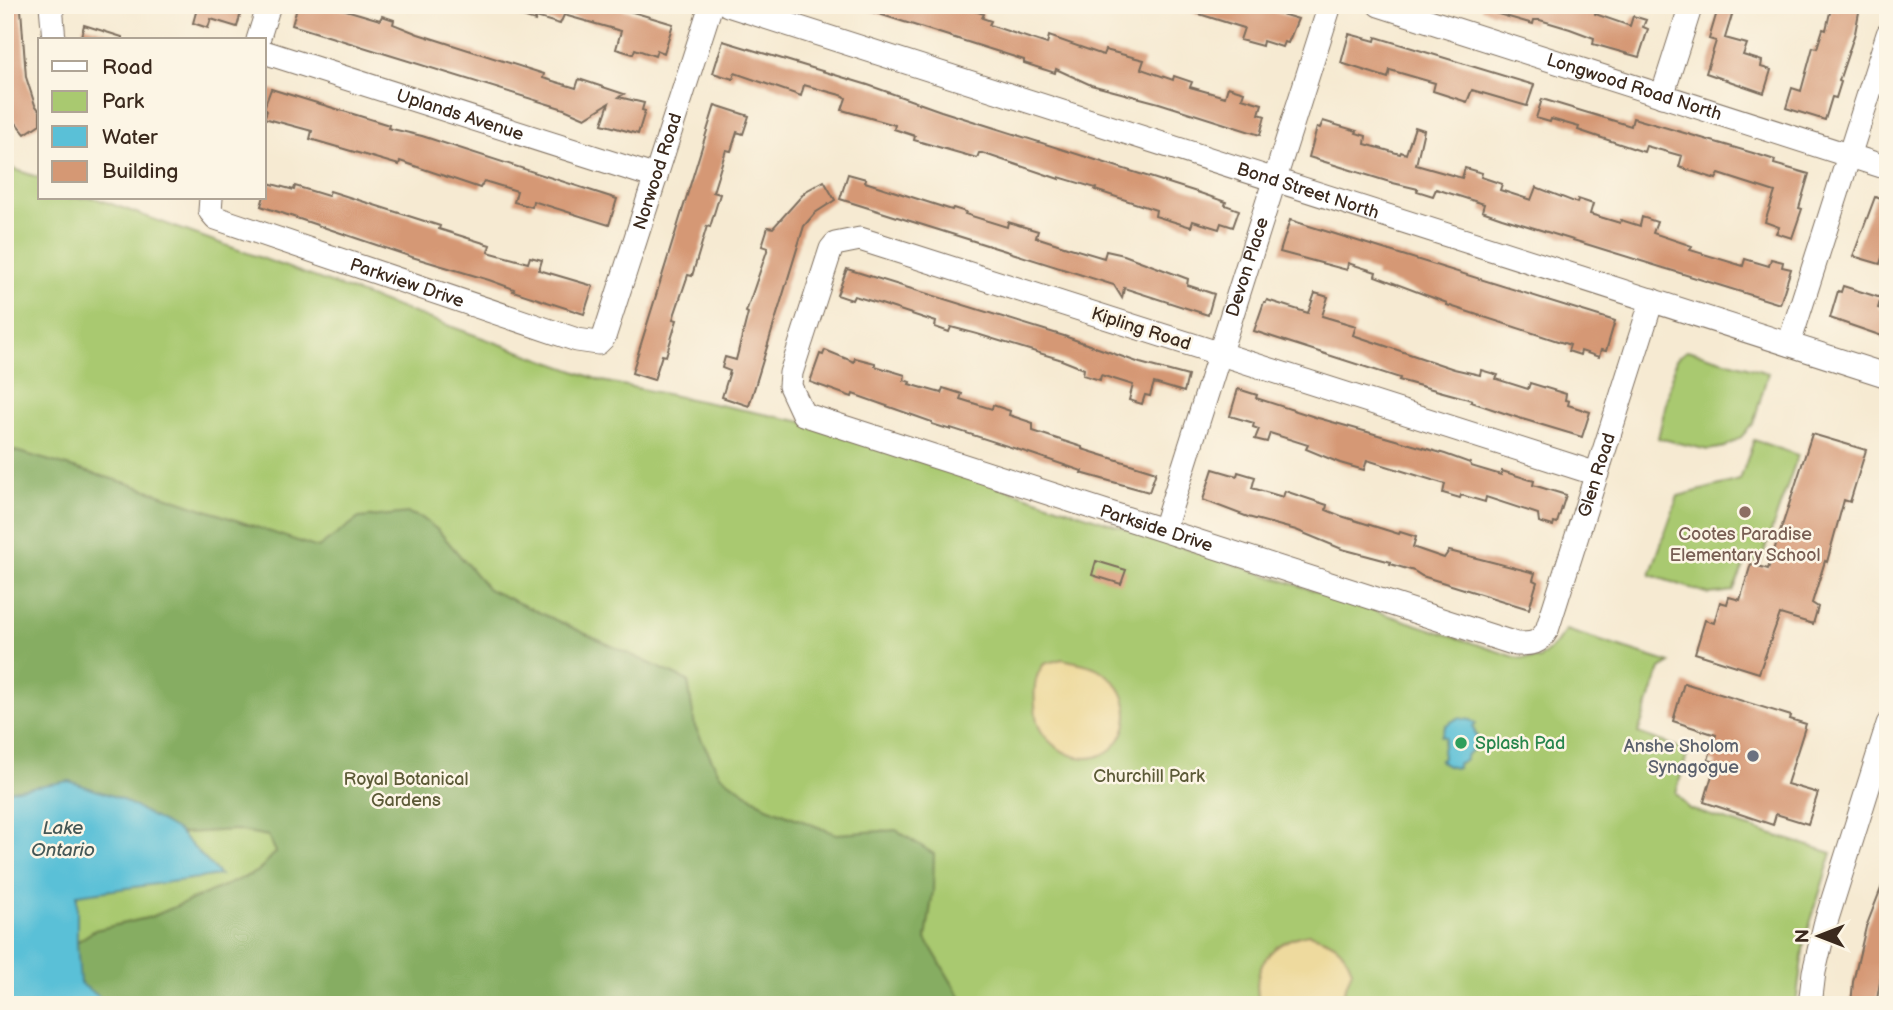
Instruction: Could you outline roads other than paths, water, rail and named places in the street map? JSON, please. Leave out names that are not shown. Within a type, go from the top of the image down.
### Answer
[{"type":"street","points":[[51,5],[54,38]]},
{"type":"street","points":[[259,38],[269,5]]},
{"type":"street","name":"Norwood Road","points":[[604,337],[711,5]]},
{"type":"street","name":"Bond Street North","points":[[728,5],[783,14],[1275,180],[1888,376]]},
{"type":"street","name":"Devon Place","points":[[1164,529],[1330,5]]},
{"type":"street","name":"Longwood Road North","points":[[1378,5],[1888,168]]},
{"type":"street","points":[[1662,96],[1691,5]]},
{"type":"street","points":[[1789,344],[1888,34]]},
{"type":"street","name":"Uplands Avenue","points":[[266,53],[656,177]]},
{"type":"street","name":"Parkview Drive","points":[[210,205],[216,218],[577,340],[598,343],[604,337]]},
{"type":"street","name":"Kipling Road","points":[[792,393],[791,373],[831,249],[835,244],[860,239],[1597,474]]},
{"type":"street","name":"Glen Road","points":[[1534,644],[1542,639],[1547,630],[1652,300]]},
{"type":"street","name":"Parkside Drive","points":[[792,393],[803,414],[1516,644],[1534,644]]},
{"type":"street","points":[[1810,1005],[1822,936],[1888,724]]},
{"type":"water","name":"Splash Pad","points":[[1458,718],[1476,724],[1473,727],[1478,740],[1465,760],[1457,764],[1458,768],[1453,768],[1440,760],[1443,758],[1445,737],[1441,736],[1446,725]]},
{"type":"water","name":"Lake Ontario","points":[[69,781],[119,798],[178,831],[220,875],[77,895],[80,983],[111,1005],[5,1005],[5,791]]},
{"type":"place","name":"Cootes Paradise Elementary School","points":[[1745,512]]},
{"type":"place","name":"Splash Pad","points":[[1461,743]]},
{"type":"place","name":"Anshe Sholom Synagogue","points":[[1753,756]]},
{"type":"park label","name":"Churchill Park","points":[[1149,776]]},
{"type":"park label","name":"Royal Botanical Gardens","points":[[406,789]]}]
